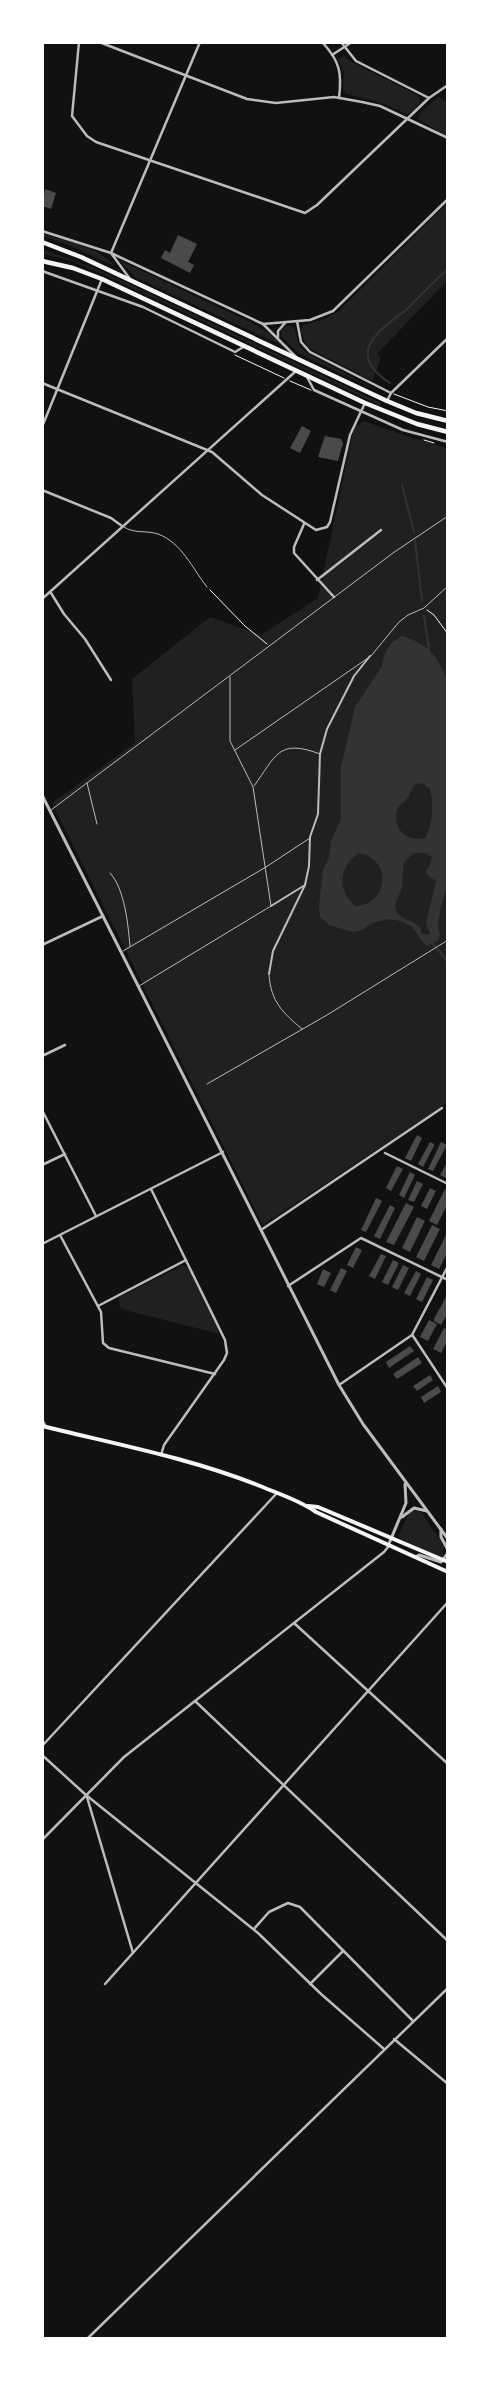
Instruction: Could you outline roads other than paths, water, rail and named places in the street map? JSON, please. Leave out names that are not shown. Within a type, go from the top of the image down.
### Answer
[{"type":"main road","points":[[42,242],[81,257],[387,401],[416,413],[448,421]]},
{"type":"main road","points":[[42,261],[74,268],[102,279],[366,403],[410,422],[448,432]]},
{"type":"main road","points":[[44,1426],[161,1455],[239,1478],[306,1505],[316,1512],[388,1546],[448,1572]]},
{"type":"main road","points":[[306,1505],[318,1507],[446,1562]]},
{"type":"street","points":[[79,42],[72,106],[75,120],[87,136],[96,142],[148,161],[305,213],[409,120],[429,98],[448,85]]},
{"type":"street","points":[[99,42],[258,102],[276,104],[340,98],[380,106],[448,138]]},
{"type":"street","points":[[111,253],[148,161],[200,42]]},
{"type":"street","points":[[322,42],[332,55],[341,73],[340,98]]},
{"type":"street","points":[[340,42],[356,61],[429,98]]},
{"type":"street","points":[[332,55],[352,42]]},
{"type":"street","points":[[263,324],[318,318],[341,305],[448,199]]},
{"type":"street","points":[[42,231],[111,253],[263,324],[278,336],[299,361]]},
{"type":"street","points":[[111,253],[133,282]]},
{"type":"street","points":[[42,271],[143,307],[236,352],[245,346]]},
{"type":"street","points":[[42,427],[102,279]]},
{"type":"street","points":[[297,321],[300,342],[310,352],[391,393]]},
{"type":"street","points":[[278,336],[281,326],[289,322]]},
{"type":"street","points":[[387,401],[391,393],[448,338]]},
{"type":"street","points":[[42,599],[296,371]]},
{"type":"street","points":[[307,376],[314,390],[403,430],[448,442]]},
{"type":"street","points":[[42,383],[212,452],[262,495],[304,524],[319,530],[327,527],[330,522],[350,435],[366,403]]},
{"type":"street","points":[[42,490],[111,518],[122,526]]},
{"type":"street","points":[[304,524],[294,547],[296,556],[334,597]]},
{"type":"street","points":[[317,580],[381,530]]},
{"type":"street","points":[[51,592],[64,614],[85,639],[111,680]]},
{"type":"street","points":[[269,974],[273,951],[305,885],[309,866],[310,838],[318,814],[320,754],[327,729],[354,676],[370,656]]},
{"type":"street","points":[[42,795],[339,1385],[358,1417],[448,1539]]},
{"type":"street","points":[[272,906],[305,885]]},
{"type":"street","points":[[42,945],[102,916]]},
{"type":"street","points":[[42,1056],[65,1045]]},
{"type":"street","points":[[262,1230],[442,1108]]},
{"type":"street","points":[[42,1110],[96,1216]]},
{"type":"street","points":[[42,1244],[222,1152]]},
{"type":"street","points":[[384,1152],[448,1184]]},
{"type":"street","points":[[42,1165],[64,1154]]},
{"type":"street","points":[[151,1189],[225,1340],[227,1353],[215,1374],[164,1445],[161,1455]]},
{"type":"street","points":[[60,1235],[98,1306],[102,1340],[107,1346],[215,1374]]},
{"type":"street","points":[[288,1286],[359,1239],[367,1240],[448,1280]]},
{"type":"street","points":[[98,1306],[186,1260]]},
{"type":"street","points":[[339,1385],[412,1335],[448,1266]]},
{"type":"street","points":[[412,1335],[448,1389]]},
{"type":"street","points":[[42,1418],[44,1426]]},
{"type":"street","points":[[42,1840],[124,1757],[384,1552],[401,1517],[407,1498],[404,1480]]},
{"type":"street","points":[[42,1746],[277,1493]]},
{"type":"street","points":[[401,1517],[414,1508],[427,1512]]},
{"type":"street","points":[[414,1557],[419,1555],[439,1563],[446,1562],[448,1551],[441,1529]]},
{"type":"street","points":[[105,1984],[448,1602]]},
{"type":"street","points":[[294,1623],[367,1692],[448,1764]]},
{"type":"street","points":[[195,1701],[448,1941]]},
{"type":"street","points":[[42,1755],[86,1795],[254,1929],[310,1984],[384,2049]]},
{"type":"street","points":[[86,1795],[133,1953]]},
{"type":"street","points":[[254,1929],[269,1912],[288,1903],[300,1908],[413,2021]]},
{"type":"street","points":[[310,1984],[344,1951]]},
{"type":"street","points":[[88,2338],[448,1988]]},
{"type":"street","points":[[394,2039],[448,2084]]},
{"type":"lane","points":[[50,810],[334,597],[448,516]]},
{"type":"lane","points":[[122,526],[130,531],[158,534],[178,546],[207,587]]},
{"type":"lane","points":[[235,750],[370,656],[399,622],[408,615],[424,608],[448,586]]},
{"type":"lane","points":[[138,987],[272,906],[253,787],[230,741],[230,676]]},
{"type":"lane","points":[[253,787],[277,755],[288,747],[297,747],[320,754]]},
{"type":"lane","points":[[87,783],[97,824]]},
{"type":"lane","points":[[120,952],[266,867],[310,838]]},
{"type":"lane","points":[[110,874],[118,882],[127,920],[130,947]]},
{"type":"lane","points":[[207,1084],[303,1030],[448,940]]},
{"type":"lane","points":[[269,974],[270,987],[280,1010],[303,1030]]},
{"type":"waterway","points":[[390,383],[379,375],[368,358],[371,342],[384,327],[406,310],[448,269]]},
{"type":"waterway","points":[[402,485],[414,532]]},
{"type":"waterway","points":[[415,541],[422,600]]},
{"type":"waterway","points":[[424,616],[429,649]]},
{"type":"waterway","points":[[433,944],[448,962]]}]
